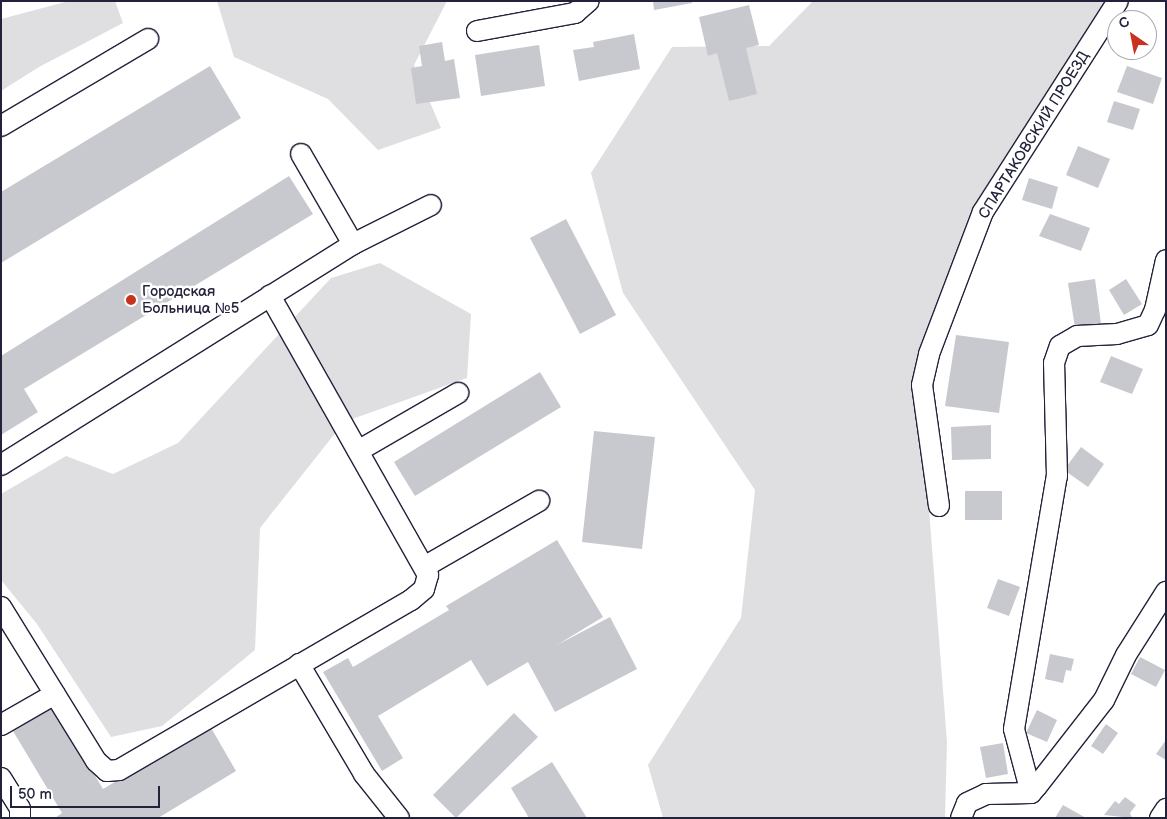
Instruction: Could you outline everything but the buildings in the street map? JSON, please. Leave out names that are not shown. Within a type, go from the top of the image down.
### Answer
[{"type":"street","points":[[477,31],[575,13],[589,1]]},
{"type":"street","name":"СПАРТАКОВСКИЙ ПРОЕЗД","points":[[939,506],[922,385],[929,354],[983,212],[1118,1]]},
{"type":"street","points":[[1,126],[148,39]]},
{"type":"street","points":[[302,154],[353,244]]},
{"type":"street","points":[[1,465],[353,244],[431,205]]},
{"type":"street","points":[[1030,793],[1014,729],[1057,476],[1054,363],[1060,346],[1077,336],[1117,334],[1148,325],[1155,310],[1166,260]]},
{"type":"street","points":[[1,607],[8,631],[55,694],[96,761],[107,771],[119,770],[411,600],[424,589],[428,575],[424,567],[270,296]]},
{"type":"street","points":[[358,451],[458,393]]},
{"type":"street","points":[[424,567],[539,501]]},
{"type":"street","points":[[1030,793],[1104,700],[1126,655],[1166,592]]},
{"type":"street","points":[[299,664],[364,774],[399,818]]},
{"type":"street","points":[[1,725],[55,694]]},
{"type":"street","points":[[1,778],[20,809],[20,818]]},
{"type":"street","points":[[961,818],[967,803],[986,794],[1030,793]]},
{"type":"street","points":[[1160,818],[1166,809]]},
{"type":"shaded area","points":[[69,1],[115,1],[123,23],[39,67],[1,91],[1,19]]},
{"type":"shaded area","points":[[217,1],[447,1],[414,65],[441,128],[378,150],[328,99],[234,57]]},
{"type":"shaded area","points":[[813,1],[1114,1],[999,186],[933,356],[927,483],[947,742],[945,818],[663,818],[648,765],[741,618],[755,490],[623,293],[591,173],[672,47],[769,46]]},
{"type":"shaded area","points":[[380,263],[471,314],[467,378],[344,422],[260,528],[255,650],[162,726],[111,737],[37,624],[1,580],[1,494],[66,456],[113,474],[178,443],[331,278]]},
{"type":"place","name":"Городская Больница №5","points":[[131,300]]}]
